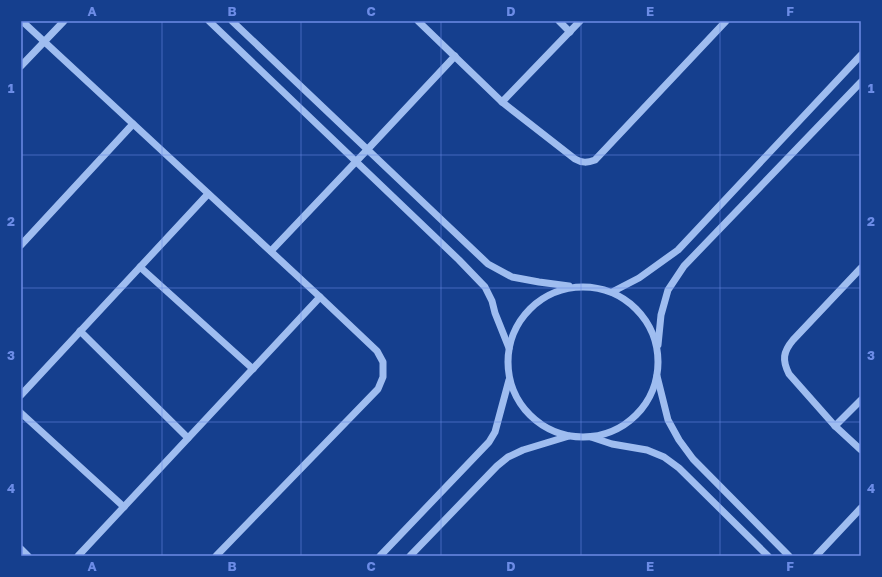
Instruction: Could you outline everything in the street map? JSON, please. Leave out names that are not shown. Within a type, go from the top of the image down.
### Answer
[{"type":"street","points":[[22,21],[320,297],[377,351],[383,362],[383,376],[378,389],[216,556]]},
{"type":"street","points":[[21,66],[64,21]]},
{"type":"street","points":[[209,21],[459,260],[485,287],[492,301],[495,313],[509,348]]},
{"type":"street","points":[[232,21],[488,264],[512,277],[573,287]]},
{"type":"street","points":[[418,21],[502,102],[575,159],[585,163],[595,160],[726,21]]},
{"type":"street","points":[[559,21],[570,32]]},
{"type":"street","points":[[502,102],[580,21]]},
{"type":"street","points":[[612,292],[639,278],[678,250],[861,55]]},
{"type":"street","points":[[271,251],[455,56]]},
{"type":"street","points":[[590,437],[618,428],[636,415],[649,397],[657,376],[662,315],[668,290],[684,266],[861,82]]},
{"type":"street","points":[[21,245],[133,124]]},
{"type":"street","points":[[21,395],[208,194]]},
{"type":"street","points":[[140,267],[253,369]]},
{"type":"street","points":[[861,268],[793,340],[787,347],[784,356],[786,368],[789,374],[835,426],[861,450]]},
{"type":"street","points":[[658,352],[654,336],[647,322],[638,310],[626,300],[612,292],[599,288],[586,286],[573,287],[544,297],[531,307],[521,319],[513,333],[507,364],[509,379],[514,393],[522,406],[531,416],[543,425],[556,432],[570,436],[590,437],[612,444],[647,450],[664,457],[679,468],[768,556]]},
{"type":"street","points":[[78,556],[320,297]]},
{"type":"street","points":[[80,331],[188,438]]},
{"type":"street","points":[[657,376],[668,420],[679,440],[693,459],[789,556]]},
{"type":"street","points":[[380,556],[489,442],[495,432],[509,379]]},
{"type":"street","points":[[835,426],[861,400]]},
{"type":"street","points":[[21,413],[124,507]]},
{"type":"street","points":[[410,556],[497,466],[508,457],[523,450],[570,436]]},
{"type":"street","points":[[816,556],[861,508]]},
{"type":"street","points":[[21,549],[28,556]]}]
